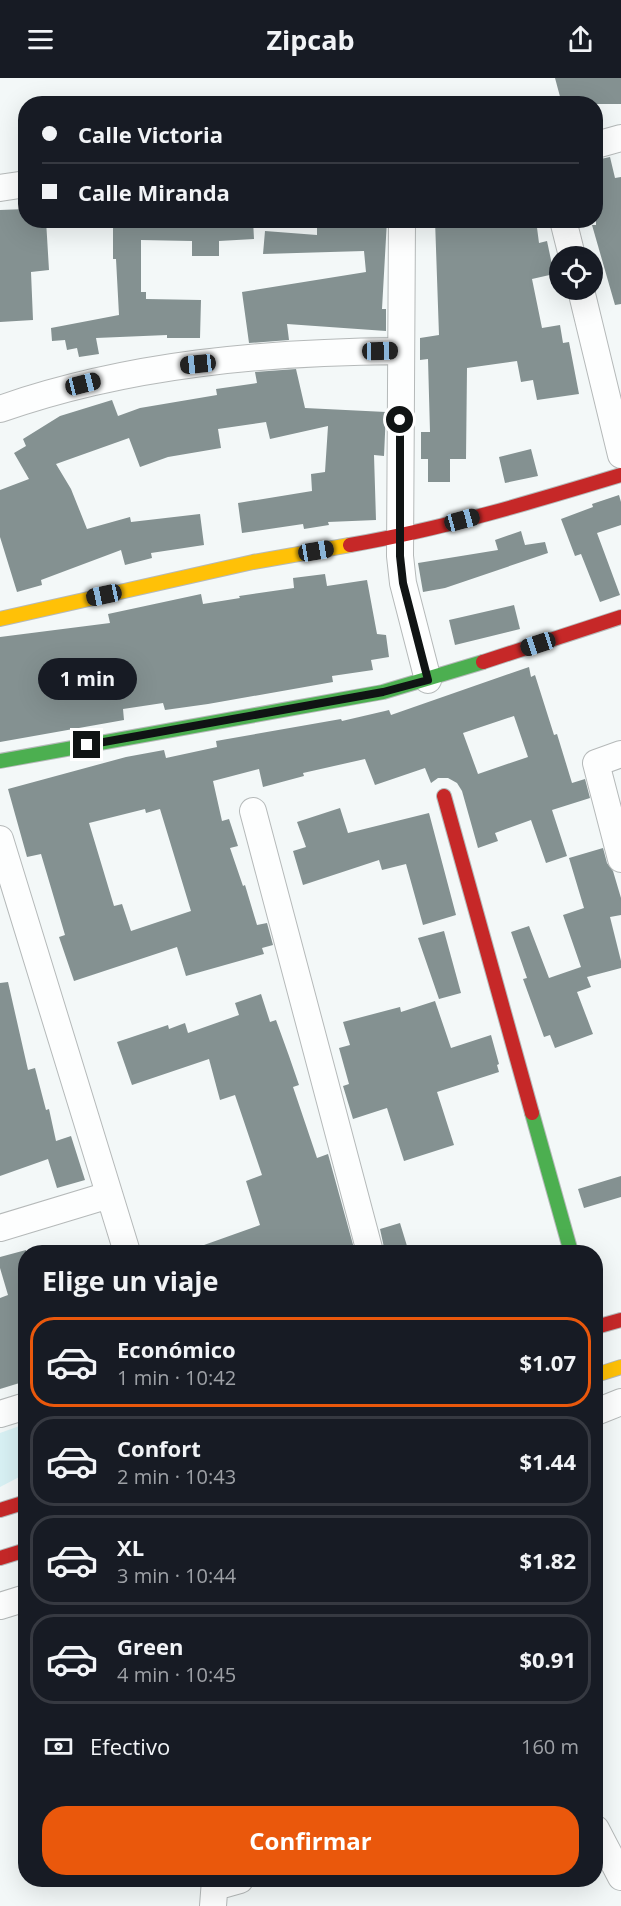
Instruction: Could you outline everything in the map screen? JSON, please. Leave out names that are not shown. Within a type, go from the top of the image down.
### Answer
[{"type":"main road","points":[[0,619],[254,562],[400,536],[546,498],[621,475]]},
{"type":"main road","points":[[0,761],[383,692],[428,680],[621,617]]},
{"type":"main road","points":[[444,796],[569,1245]]},
{"type":"main road","points":[[603,1325],[621,1320]]},
{"type":"main road","points":[[603,1373],[621,1367]]},
{"type":"main road","points":[[0,1510],[18,1504]]},
{"type":"main road","points":[[0,1557],[18,1552]]},
{"type":"street","points":[[603,143],[621,138]]},
{"type":"street","points":[[0,188],[18,185]]},
{"type":"street","points":[[402,228],[400,536],[403,583],[428,680]]},
{"type":"street","points":[[564,228],[569,246]]},
{"type":"street","points":[[582,300],[621,455]]},
{"type":"street","points":[[0,409],[44,394],[103,379],[174,367],[340,351],[400,351]]},
{"type":"street","points":[[621,754],[596,764],[621,859]]},
{"type":"street","points":[[253,811],[368,1245]]},
{"type":"street","points":[[0,839],[124,1245]]},
{"type":"street","points":[[0,1228],[109,1195]]},
{"type":"street","points":[[603,1409],[621,1402]]},
{"type":"street","points":[[0,1414],[18,1408]]},
{"type":"street","points":[[0,1606],[18,1600]]},
{"type":"street","points":[[603,1842],[621,1877]]},
{"type":"shaded area","points":[[18,1427],[18,1478],[0,1487],[0,1433]]},
{"type":"building","points":[[555,78],[621,78],[621,104],[603,104],[603,96],[560,96]]},
{"type":"building","points":[[610,157],[615,178],[621,177],[621,304],[615,305],[603,263],[603,246],[598,246],[593,228],[603,228],[603,158]]},
{"type":"building","points":[[18,209],[18,228],[46,228],[49,270],[31,272],[33,320],[0,322],[0,210]]},
{"type":"building","points":[[113,228],[253,228],[254,239],[219,241],[219,256],[192,256],[192,241],[141,240],[141,292],[146,292],[146,299],[201,300],[200,338],[167,338],[167,335],[96,338],[99,354],[79,357],[77,348],[67,350],[65,340],[52,341],[51,328],[119,315],[116,259],[113,259]]},
{"type":"building","points":[[317,228],[387,228],[382,309],[386,309],[386,331],[287,324],[289,340],[249,343],[242,292],[366,272],[364,251],[263,254],[265,231],[317,235]]},
{"type":"building","points":[[435,228],[537,228],[539,243],[547,241],[549,250],[549,275],[532,279],[542,328],[560,325],[563,343],[569,342],[579,394],[537,400],[533,380],[521,382],[517,361],[467,368],[466,459],[450,459],[450,482],[428,482],[428,459],[421,459],[421,432],[430,432],[428,359],[420,360],[420,338],[439,335]]},
{"type":"building","points":[[296,369],[305,408],[386,412],[384,456],[374,455],[376,520],[328,522],[329,525],[304,529],[303,524],[242,533],[238,503],[312,491],[311,474],[325,472],[328,426],[270,439],[266,422],[218,429],[221,448],[168,457],[140,467],[129,438],[56,464],[71,489],[87,529],[130,517],[131,522],[200,514],[204,545],[151,553],[152,558],[125,565],[121,550],[41,580],[42,585],[17,592],[0,537],[0,490],[29,479],[14,453],[26,446],[23,439],[60,416],[112,400],[118,416],[140,408],[217,395],[216,389],[257,383],[255,372]]},
{"type":"building","points":[[531,449],[538,476],[505,483],[499,457]]},
{"type":"building","points":[[619,495],[621,525],[597,533],[620,595],[600,602],[581,554],[575,556],[561,519],[593,507],[592,504]]},
{"type":"building","points":[[521,531],[525,545],[545,542],[548,553],[445,588],[423,592],[418,563],[498,550],[495,540]]},
{"type":"building","points":[[325,574],[327,586],[367,580],[377,634],[386,635],[389,657],[371,660],[373,670],[332,676],[333,682],[208,704],[165,710],[163,703],[123,709],[124,720],[0,742],[0,637],[110,623],[108,614],[201,594],[203,604],[294,588],[293,578]]},
{"type":"building","points":[[514,605],[520,629],[455,645],[449,620]]},
{"type":"building","points":[[529,667],[531,677],[535,675],[554,735],[557,734],[572,783],[585,779],[590,798],[552,810],[567,856],[546,863],[531,820],[495,833],[498,841],[478,848],[462,791],[457,783],[448,778],[438,778],[431,783],[425,768],[375,785],[365,759],[303,773],[304,776],[263,787],[259,769],[213,781],[222,821],[229,819],[238,846],[230,848],[243,886],[245,885],[257,925],[267,923],[273,945],[262,948],[264,954],[186,976],[177,947],[74,981],[59,937],[65,935],[41,854],[27,857],[8,789],[126,757],[164,750],[166,758],[217,747],[216,741],[341,719],[342,721],[389,710],[391,715]],"holes":[[[514,716],[528,757],[478,774],[463,733]],[[145,809],[146,813],[160,809],[191,911],[131,931],[122,904],[114,906],[89,823]]]},
{"type":"building","points":[[340,808],[348,833],[429,813],[456,915],[423,925],[406,864],[382,870],[379,860],[303,885],[293,851],[306,847],[297,822]]},
{"type":"building","points":[[603,848],[621,898],[621,915],[610,917],[621,968],[587,977],[591,987],[577,992],[593,1034],[555,1048],[550,1035],[544,1037],[523,979],[527,978],[511,932],[529,926],[549,978],[581,967],[563,915],[584,908],[569,858]]},
{"type":"building","points":[[444,931],[461,993],[439,999],[418,938]]},
{"type":"building","points":[[8,982],[28,1070],[35,1068],[46,1110],[49,1109],[56,1141],[71,1136],[85,1180],[57,1188],[48,1159],[0,1176],[0,983]]},
{"type":"building","points":[[261,994],[270,1022],[276,1020],[299,1085],[293,1087],[317,1158],[328,1154],[353,1245],[204,1245],[260,1225],[246,1181],[262,1175],[235,1095],[220,1100],[209,1059],[132,1085],[117,1042],[168,1025],[169,1029],[185,1023],[188,1033],[239,1015],[235,1003]]},
{"type":"building","points":[[435,1001],[451,1048],[491,1035],[499,1072],[437,1092],[454,1145],[404,1161],[387,1108],[353,1119],[343,1086],[349,1084],[339,1048],[350,1045],[343,1022],[400,1007],[401,1012]]},
{"type":"building","points":[[621,1176],[621,1197],[584,1208],[578,1189]]},
{"type":"building","points":[[400,1223],[407,1245],[383,1245],[380,1229]]},
{"type":"building","points":[[18,1252],[18,1383],[0,1389],[0,1298],[8,1295],[0,1268],[0,1257]]},
{"type":"traffic: fast","points":[[0,761],[383,692],[483,662]]},
{"type":"traffic: fast","points":[[532,1113],[569,1245]]},
{"type":"traffic: slow","points":[[0,619],[253,562],[350,545]]},
{"type":"traffic: slow","points":[[603,1373],[621,1367]]},
{"type":"traffic: jam","points":[[350,545],[453,523],[621,475]]},
{"type":"traffic: jam","points":[[483,662],[621,617]]},
{"type":"traffic: jam","points":[[444,796],[532,1113]]},
{"type":"traffic: jam","points":[[603,1325],[621,1320]]},
{"type":"traffic: jam","points":[[0,1510],[18,1504]]},
{"type":"traffic: jam","points":[[0,1558],[18,1552]]},
{"type":"route","points":[[87,745],[383,692],[428,680],[410,615],[400,556],[400,420]]}]
